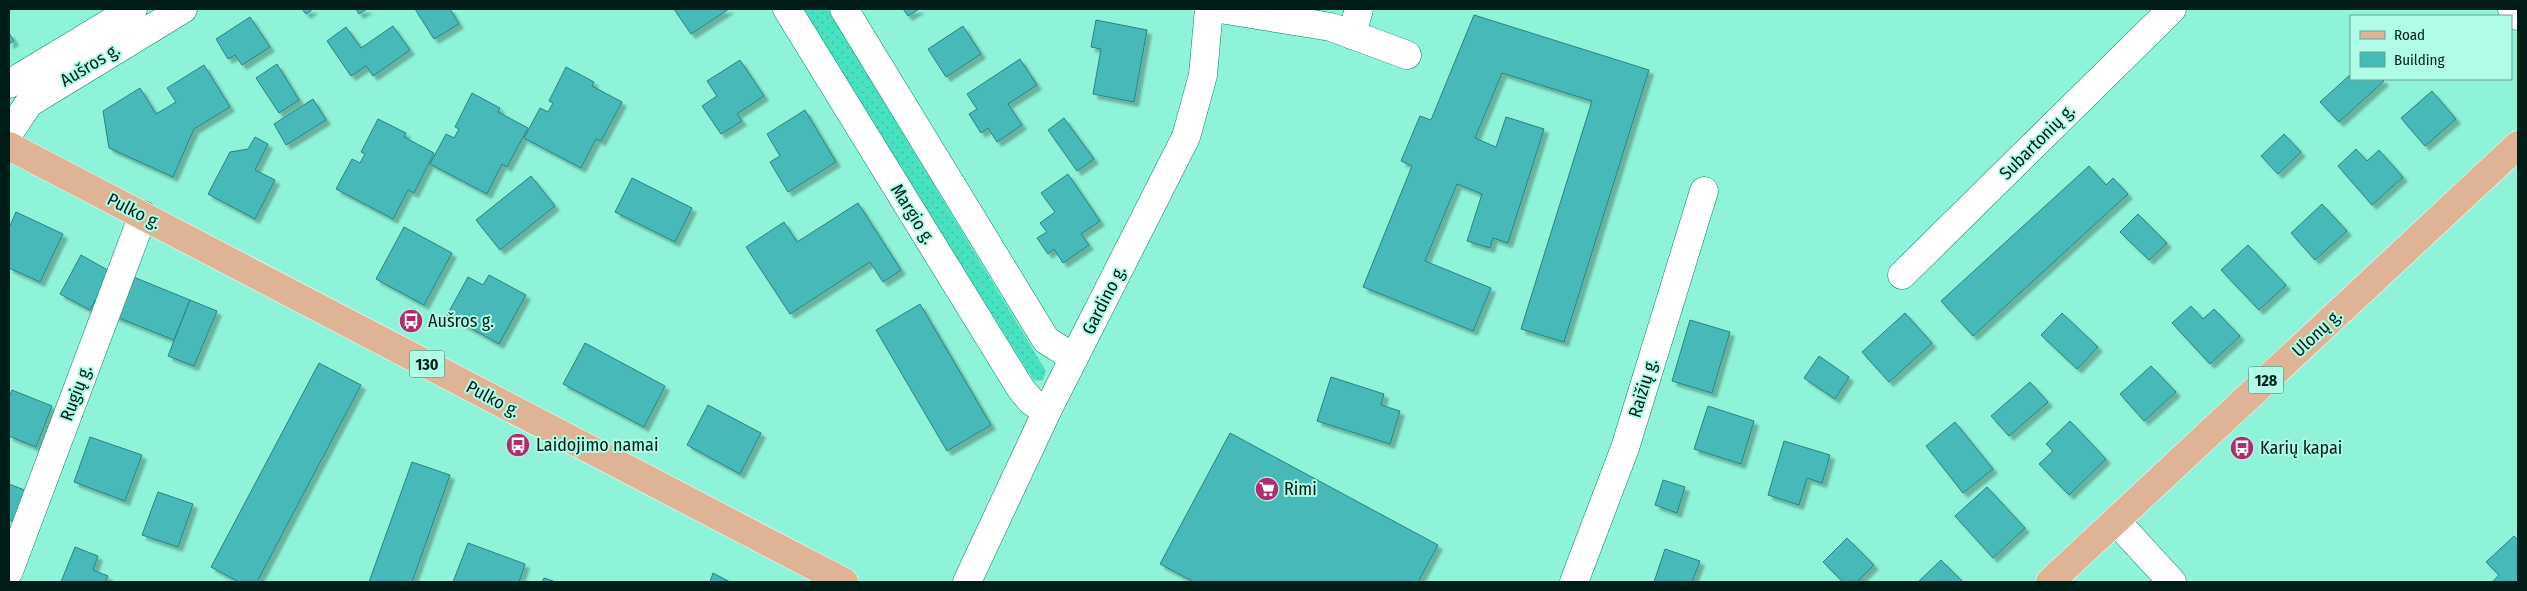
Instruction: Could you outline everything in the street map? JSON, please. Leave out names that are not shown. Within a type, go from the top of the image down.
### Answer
[{"type":"main road","name":"Ulonų g.","points":[[2050,582],[2518,145]]},
{"type":"main road","name":"Pulko g.","points":[[9,146],[844,582]]},
{"type":"street","name":"Aušros g.","points":[[9,84],[133,9]]},
{"type":"street","name":"Aušros g.","points":[[9,133],[29,102],[183,9]]},
{"type":"street","name":"Margio g.","points":[[787,9],[1021,389],[1032,402],[1047,411]]},
{"type":"street","points":[[844,9],[1046,340],[1074,358]]},
{"type":"street","name":"Gardino g.","points":[[966,582],[1047,411],[1186,137],[1203,75],[1209,9]]},
{"type":"street","points":[[1220,9],[1331,27],[1407,55]]},
{"type":"street","points":[[1352,35],[1359,9]]},
{"type":"street","name":"Subartonių g.","points":[[1902,275],[2172,9]]},
{"type":"street","points":[[2512,9],[2518,16]]},
{"type":"street","name":"Raižių g.","points":[[1574,582],[1625,448],[1704,191]]},
{"type":"street","name":"Rugių g.","points":[[9,571],[143,215]]},
{"type":"street","points":[[2116,521],[2172,582]]},
{"type":"green space","points":[[801,9],[828,9],[1046,371],[1043,380],[1034,381]]},
{"type":"building","points":[[302,9],[313,9],[306,14]]},
{"type":"building","points":[[356,9],[367,9],[359,14]]},
{"type":"building","points":[[415,9],[450,9],[459,24],[434,39]]},
{"type":"building","points":[[674,9],[729,9],[691,34]]},
{"type":"building","points":[[903,9],[919,9],[908,16]]},
{"type":"building","points":[[1474,15],[1649,70],[1564,342],[1521,329],[1592,101],[1502,73],[1475,138],[1496,147],[1506,117],[1544,129],[1508,243],[1493,238],[1490,248],[1467,241],[1482,194],[1457,184],[1425,261],[1491,288],[1473,331],[1363,287],[1412,166],[1401,161],[1420,116],[1431,120]]},
{"type":"building","points":[[250,17],[270,47],[242,65],[235,55],[228,59],[216,39]]},
{"type":"building","points":[[1096,20],[1147,30],[1134,102],[1093,94],[1101,49],[1091,47]]},
{"type":"building","points":[[393,26],[410,50],[373,76],[366,66],[351,76],[327,41],[346,27],[361,48]]},
{"type":"building","points":[[963,26],[981,54],[946,77],[928,49]]},
{"type":"building","points":[[9,33],[14,41],[9,44]]},
{"type":"building","points":[[1020,59],[1037,85],[1008,104],[1022,125],[997,142],[988,128],[981,133],[969,114],[977,109],[967,94]]},
{"type":"building","points":[[740,60],[764,96],[737,114],[742,121],[721,134],[702,106],[717,96],[707,81]]},
{"type":"building","points":[[277,64],[299,100],[279,113],[256,78]]},
{"type":"building","points":[[204,65],[230,107],[194,129],[173,177],[109,148],[103,111],[140,88],[156,114],[176,102],[167,88]]},
{"type":"building","points":[[566,67],[594,82],[592,86],[622,102],[601,141],[596,139],[581,168],[524,138],[540,108],[548,112],[553,103],[549,101]]},
{"type":"building","points":[[2350,75],[2350,80],[2384,81],[2339,122],[2320,102]]},
{"type":"building","points":[[2432,91],[2456,119],[2425,146],[2401,118]]},
{"type":"building","points":[[472,93],[500,108],[498,112],[528,128],[507,167],[502,164],[487,194],[430,164],[446,134],[454,138],[459,129],[455,127]]},
{"type":"building","points":[[313,99],[326,120],[286,145],[274,124]]},
{"type":"building","points":[[805,110],[836,162],[788,192],[770,162],[780,156],[767,134]]},
{"type":"building","points":[[1064,118],[1094,159],[1077,171],[1048,130]]},
{"type":"building","points":[[378,119],[406,133],[404,137],[434,153],[414,193],[408,190],[393,219],[336,189],[352,159],[360,163],[365,154],[361,152]]},
{"type":"building","points":[[2284,134],[2301,152],[2278,174],[2261,156]]},
{"type":"building","points":[[255,137],[268,144],[255,170],[275,180],[255,219],[208,194],[230,152],[248,149]]},
{"type":"building","points":[[2356,149],[2367,161],[2379,150],[2403,177],[2372,205],[2338,166]]},
{"type":"building","points":[[2089,166],[2106,185],[2113,178],[2128,194],[1973,336],[1941,301]]},
{"type":"building","points":[[1068,174],[1100,221],[1081,234],[1089,245],[1063,263],[1054,249],[1048,254],[1037,238],[1047,232],[1040,223],[1055,212],[1041,193]]},
{"type":"building","points":[[531,176],[555,206],[500,250],[476,220]]},
{"type":"building","points":[[632,178],[692,208],[675,242],[615,212]]},
{"type":"building","points":[[858,203],[901,270],[883,282],[870,262],[790,314],[746,247],[784,222],[797,242]]},
{"type":"building","points":[[2322,204],[2347,231],[2315,260],[2291,233]]},
{"type":"building","points":[[16,212],[63,234],[40,282],[9,268],[9,228]]},
{"type":"building","points":[[2138,214],[2167,243],[2149,260],[2120,232]]},
{"type":"building","points":[[404,227],[452,253],[424,305],[376,279]]},
{"type":"building","points":[[2248,245],[2286,285],[2259,310],[2221,270]]},
{"type":"building","points":[[81,255],[111,272],[90,310],[60,294]]},
{"type":"building","points":[[489,275],[526,295],[499,344],[447,315],[468,277],[483,285]]},
{"type":"building","points":[[131,276],[190,300],[174,340],[114,316]]},
{"type":"building","points":[[190,300],[217,311],[194,366],[168,356]]},
{"type":"building","points":[[920,304],[991,425],[947,451],[876,330]]},
{"type":"building","points":[[2191,306],[2203,319],[2214,309],[2240,336],[2210,364],[2172,323]]},
{"type":"building","points":[[1905,313],[1932,343],[1889,382],[1862,352]]},
{"type":"building","points":[[2062,313],[2098,347],[2077,369],[2041,335]]},
{"type":"building","points":[[1690,320],[1730,332],[1712,393],[1672,381]]},
{"type":"building","points":[[585,343],[665,386],[644,427],[563,384]]},
{"type":"building","points":[[1819,356],[1849,377],[1835,399],[1804,378]]},
{"type":"building","points":[[319,363],[361,385],[257,582],[239,582],[211,567]]},
{"type":"building","points":[[2151,366],[2176,392],[2144,421],[2120,394]]},
{"type":"building","points":[[1331,377],[1384,394],[1381,405],[1400,411],[1390,444],[1317,421]]},
{"type":"building","points":[[2030,382],[2048,402],[2009,436],[1991,416]]},
{"type":"building","points":[[12,390],[52,406],[36,447],[9,436],[9,398]]},
{"type":"building","points":[[708,405],[761,433],[740,474],[687,445]]},
{"type":"building","points":[[1708,406],[1754,421],[1741,464],[1694,449]]},
{"type":"building","points":[[2070,421],[2106,459],[2069,495],[2039,464],[2053,451],[2046,444]]},
{"type":"building","points":[[1955,422],[1993,469],[1963,493],[1926,446]]},
{"type":"building","name":"Rimi","points":[[1230,433],[1438,545],[1418,582],[1194,582],[1160,564]]},
{"type":"building","points":[[90,437],[142,455],[125,501],[74,482]]},
{"type":"building","points":[[1784,441],[1830,455],[1822,483],[1807,478],[1799,505],[1768,495]]},
{"type":"building","points":[[412,462],[450,475],[412,582],[369,582]]},
{"type":"building","points":[[1663,480],[1685,487],[1677,513],[1655,505]]},
{"type":"building","points":[[9,484],[27,491],[16,523],[9,520]]},
{"type":"building","points":[[1987,487],[2025,528],[1993,558],[1955,516]]},
{"type":"building","points":[[158,492],[193,504],[178,547],[142,535]]},
{"type":"building","points":[[2514,536],[2518,540],[2518,582],[2492,582],[2499,575],[2486,562]]},
{"type":"building","points":[[1847,538],[1874,565],[1857,582],[1843,582],[1823,562]]},
{"type":"building","points":[[468,543],[525,564],[519,582],[453,582]]},
{"type":"building","points":[[75,547],[98,556],[93,570],[108,576],[105,582],[61,582]]},
{"type":"building","points":[[1665,549],[1700,561],[1692,582],[1654,582]]},
{"type":"building","points":[[1941,560],[1963,582],[1918,582]]},
{"type":"building","points":[[713,573],[730,582],[710,582]]},
{"type":"building","points":[[544,578],[556,582],[542,582]]},
{"type":"place","name":"Aušros g.","points":[[411,321]]},
{"type":"place","name":"Laidojimo namai","points":[[518,445]]},
{"type":"place","name":"Karių kapai","points":[[2242,448]]},
{"type":"place","name":"Rimi","points":[[1267,489]]}]
